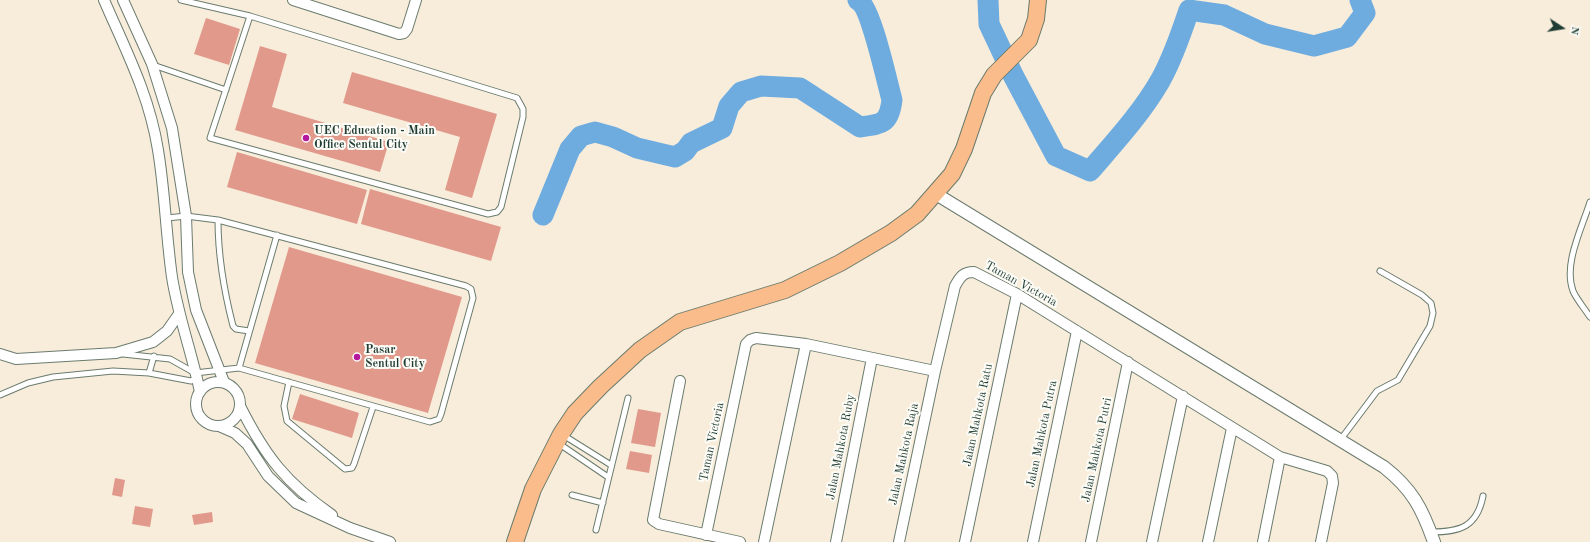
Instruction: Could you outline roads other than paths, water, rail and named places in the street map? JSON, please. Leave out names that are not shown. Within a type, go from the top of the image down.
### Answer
[{"type":"main road","points":[[515,542],[533,489],[558,438],[575,413],[600,387],[640,350],[680,322],[785,290],[840,263],[892,233],[917,214],[952,174],[964,149],[983,93],[994,75],[1023,48],[1033,31],[1038,0]]},
{"type":"street","points":[[104,0],[143,87],[158,150],[167,218],[172,275],[179,314],[200,392],[196,405],[201,417],[206,422],[235,433],[247,444],[268,476],[296,503],[350,528],[390,542]]},
{"type":"street","points":[[123,0],[152,64],[172,128],[186,216],[188,272],[196,310],[218,371],[224,382],[235,390],[239,396],[240,406],[254,433],[271,459],[294,486],[350,528]]},
{"type":"street","points":[[293,0],[400,34],[404,33],[407,29],[416,0]]},
{"type":"street","points":[[936,194],[1384,467],[1399,479],[1408,489],[1421,508],[1432,537]]},
{"type":"street","name":"Taman Victoria","points":[[706,535],[746,344],[750,340],[756,338],[806,344],[935,371],[955,286],[960,277],[966,272],[974,272],[1017,294],[1280,457],[1320,467],[1332,476],[1333,483],[1321,542]]},
{"type":"street","name":"Jalan Mahkota Ratu","points":[[965,542],[1017,294]]},
{"type":"street","points":[[0,354],[16,359],[116,353],[153,342],[167,331],[179,314]]},
{"type":"street","name":"Jalan Mahkota Putra","points":[[1033,542],[1077,331]]},
{"type":"street","points":[[764,542],[806,344]]},
{"type":"street","name":"Jalan Mahkota Ruby","points":[[836,542],[872,358]]},
{"type":"street","name":"Jalan Mahkota Putri","points":[[1091,542],[1128,362]]},
{"type":"street","name":"Jalan Mahkota Raja","points":[[899,542],[935,371]]},
{"type":"street","points":[[680,381],[653,520],[659,524],[740,542]]},
{"type":"street","points":[[200,392],[210,383],[224,382]]},
{"type":"street","points":[[1152,542],[1183,396]]},
{"type":"street","points":[[219,426],[232,421],[240,406]]},
{"type":"street","points":[[1208,542],[1232,428]]},
{"type":"street","points":[[1263,542],[1280,457]]},
{"type":"lane","points":[[181,0],[250,16],[517,98],[523,109],[523,117],[501,207],[497,212],[488,214],[210,138],[250,16]]},
{"type":"lane","points":[[152,64],[226,90]]},
{"type":"lane","points":[[1590,202],[1575,248],[1571,272],[1574,292],[1590,317]]},
{"type":"lane","points":[[0,395],[28,383],[53,377],[114,371],[149,373],[191,381],[196,375],[239,368],[430,422],[439,419],[473,298],[470,289],[466,286],[218,220],[186,216],[167,218]]},
{"type":"lane","points":[[218,220],[218,240],[224,293],[233,326],[236,329],[249,331]]},
{"type":"lane","points":[[239,368],[277,235]]},
{"type":"lane","points":[[1340,440],[1377,390],[1398,380],[1430,326],[1433,314],[1431,303],[1422,295],[1380,271]]},
{"type":"lane","points":[[116,353],[154,356],[170,359],[196,375]]},
{"type":"lane","points":[[149,373],[154,356]]},
{"type":"lane","points":[[289,382],[284,406],[287,421],[344,469],[352,468],[354,464],[373,407]]},
{"type":"lane","points":[[596,530],[628,398]]},
{"type":"lane","points":[[558,438],[611,465]]},
{"type":"lane","points":[[558,438],[608,478]]},
{"type":"lane","points":[[572,495],[603,503]]},
{"type":"lane","points":[[1432,537],[1461,529],[1473,520],[1481,510],[1484,496]]},
{"type":"waterway","points":[[543,215],[570,149],[581,136],[595,132],[613,137],[637,148],[675,157],[685,151],[691,143],[722,128],[729,106],[741,92],[761,86],[800,88],[860,127],[874,125],[883,121],[889,114],[892,100],[873,30],[868,16],[858,0]]},
{"type":"waterway","points":[[988,0],[989,24],[1013,75],[1056,156],[1090,171],[1127,128],[1153,93],[1172,56],[1189,10],[1224,15],[1265,34],[1314,46],[1347,37],[1365,13],[1360,0]]},
{"type":"place","name":"UEC Education - Main Office Sentul City","points":[[306,138]]},
{"type":"place","name":"Pasar Sentul City","points":[[357,357]]}]
